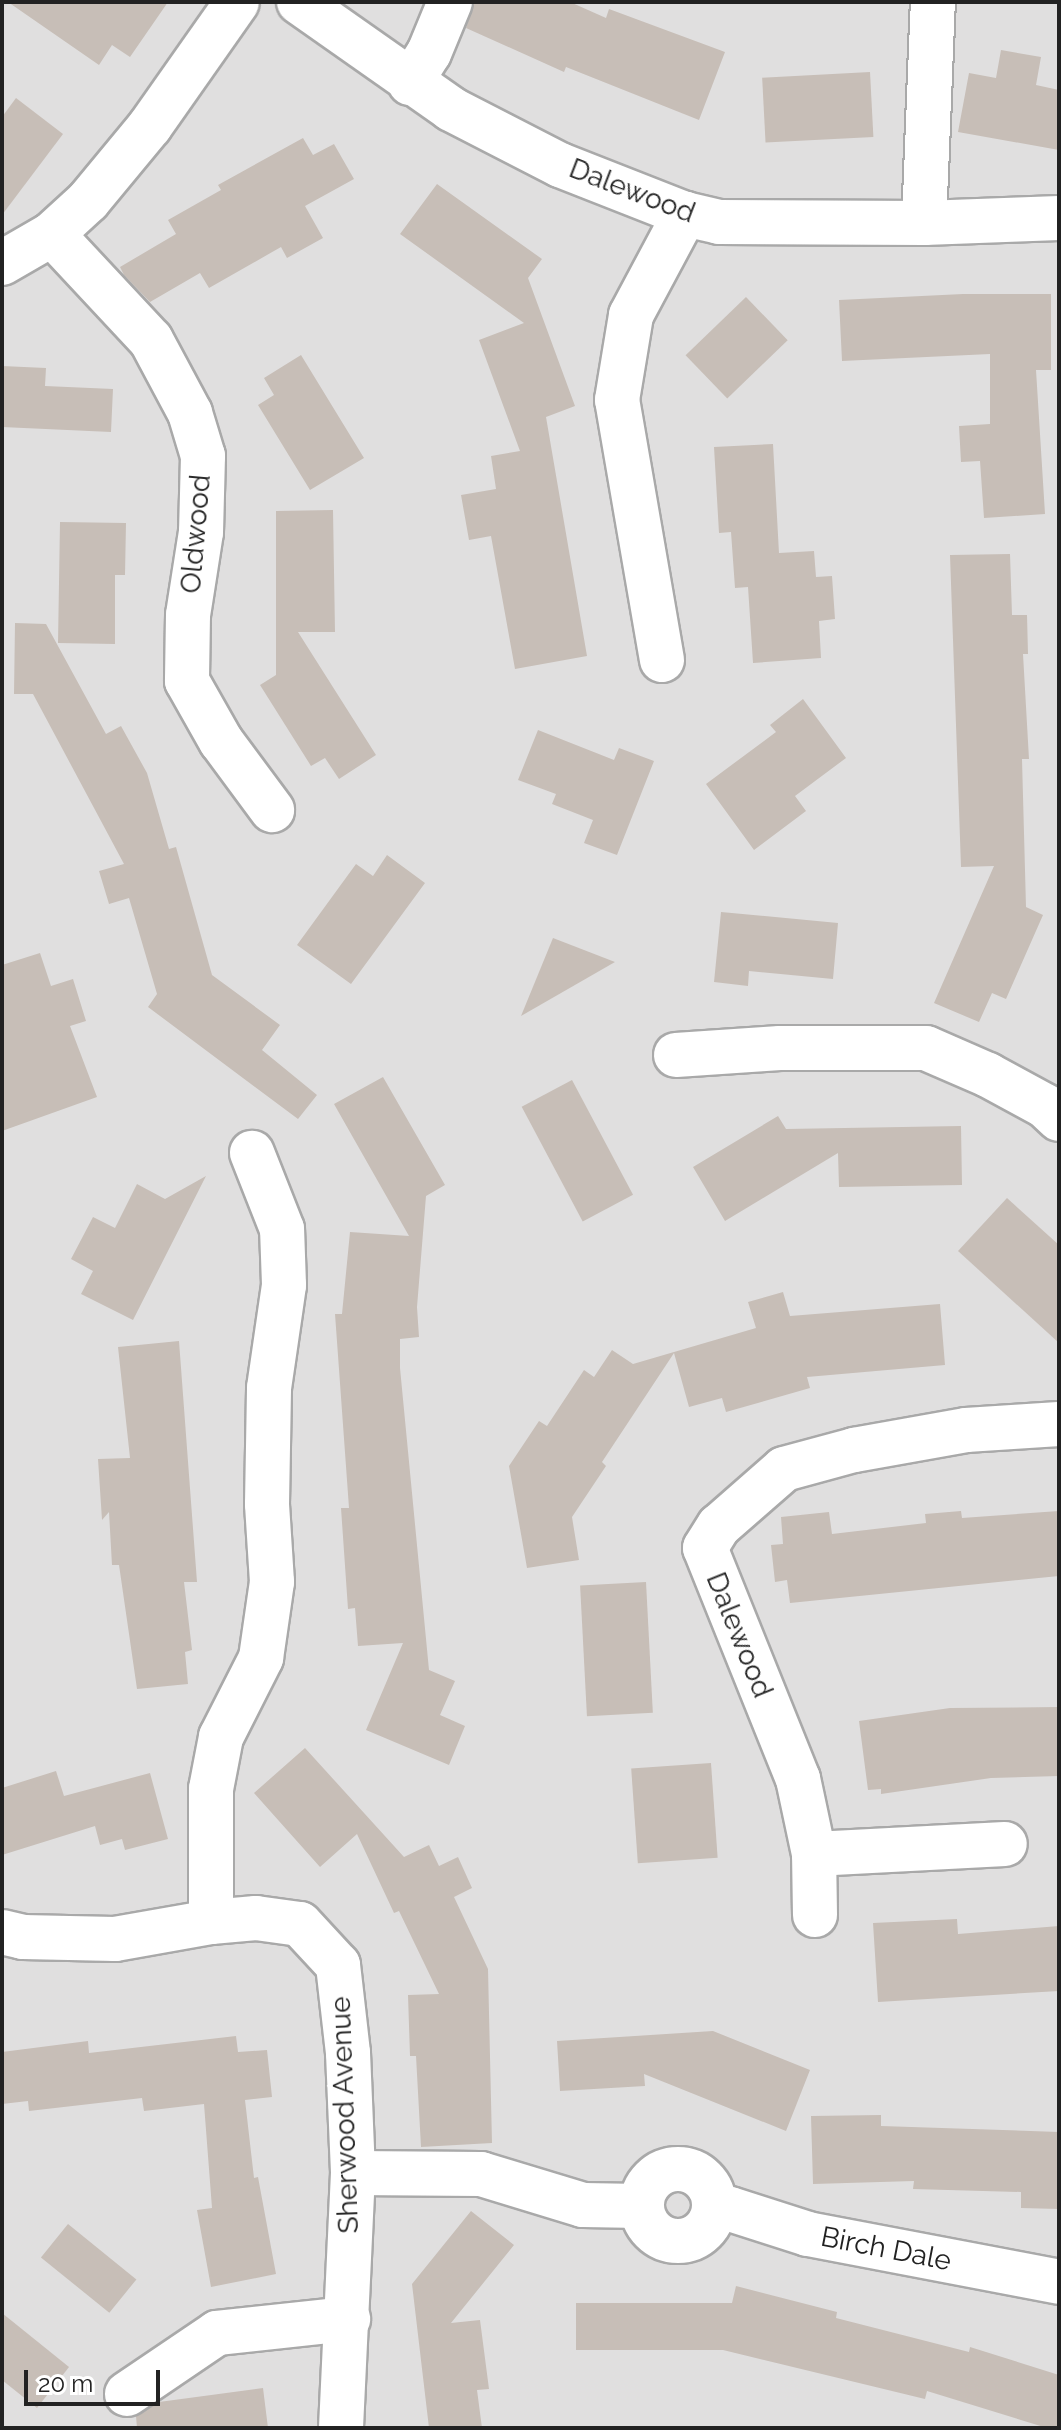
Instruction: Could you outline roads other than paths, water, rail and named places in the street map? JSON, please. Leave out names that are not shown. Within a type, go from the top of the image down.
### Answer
[{"type":"street","points":[[2,263],[52,234],[88,201],[150,126],[237,2]]},
{"type":"street","name":"Dalewood","points":[[299,2],[451,109],[560,165],[685,214],[719,222],[924,223],[1059,218]]},
{"type":"street","points":[[410,83],[429,53],[450,2]]},
{"type":"street","points":[[924,223],[933,2]]},
{"type":"street","points":[[662,660],[617,400],[631,315],[685,214]]},
{"type":"street","name":"Oldwood","points":[[52,234],[151,340],[190,413],[203,456],[201,532],[188,615],[187,681],[221,741],[272,810]]},
{"type":"street","points":[[676,1055],[780,1048],[926,1048],[1054,1103]]},
{"type":"street","points":[[211,1922],[211,1789],[221,1737],[261,1658],[272,1582],[267,1504],[269,1388],[284,1271],[282,1229],[252,1153]]},
{"type":"street","name":"Dalewood","points":[[815,1915],[814,1854],[798,1779],[705,1548],[719,1526],[784,1469],[854,1450],[966,1430],[1059,1424]]},
{"type":"street","points":[[814,1854],[1005,1844]]},
{"type":"street","name":"Sherwood Avenue","points":[[2,1932],[23,1937],[115,1939],[211,1922],[256,1918],[300,1924],[338,1965],[348,2053],[353,2173],[341,2428]]},
{"type":"street","name":"Birch Dale","points":[[353,2173],[481,2174],[583,2205],[641,2206],[645,2190],[656,2177],[671,2169],[688,2170],[703,2178],[713,2191],[716,2209],[730,2209],[808,2234],[1059,2282]]},
{"type":"street","points":[[127,2394],[217,2333],[348,2319]]}]
